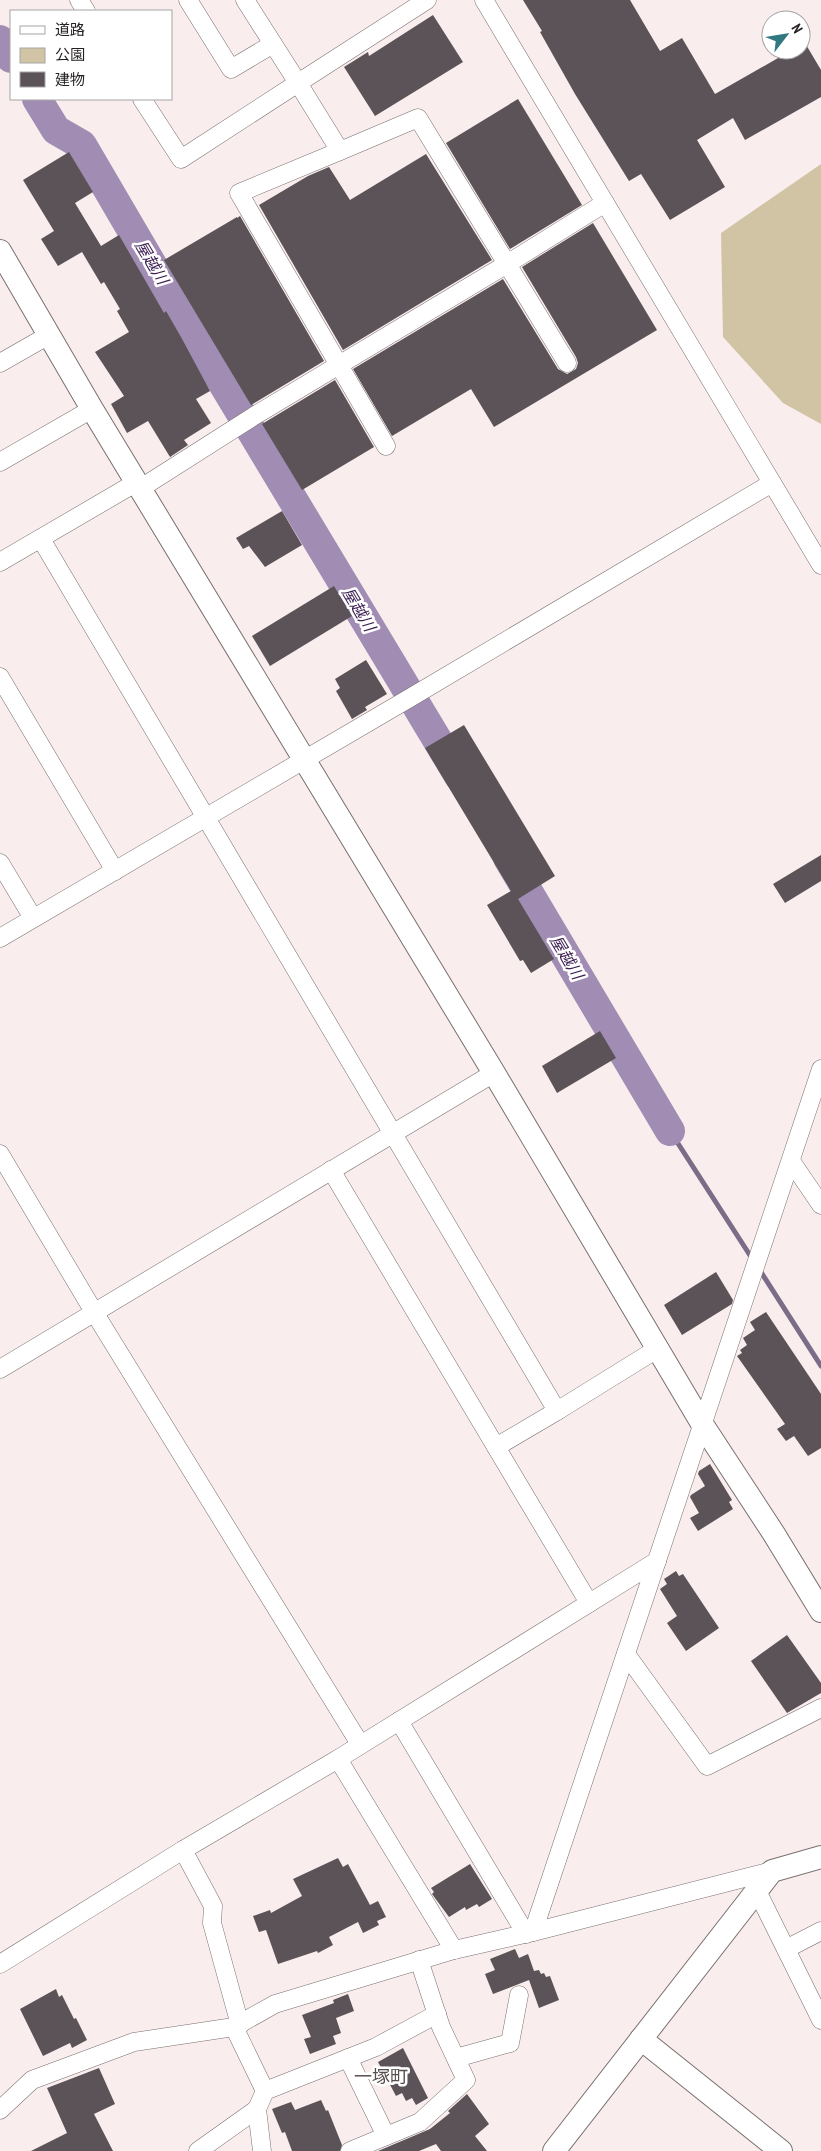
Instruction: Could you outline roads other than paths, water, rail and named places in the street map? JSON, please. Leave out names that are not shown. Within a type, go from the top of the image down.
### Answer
[{"type":"street","points":[[188,0],[231,69],[273,44]]},
{"type":"street","points":[[245,0],[340,151]]},
{"type":"street","points":[[143,100],[181,159],[427,0]]},
{"type":"street","points":[[484,0],[821,565]]},
{"type":"street","points":[[386,446],[239,193],[418,118],[567,363]]},
{"type":"street","points":[[0,562],[139,485],[236,428],[605,203]]},
{"type":"street","points":[[0,251],[92,409],[494,1073],[704,1427],[774,1534],[821,1611]]},
{"type":"street","points":[[0,363],[49,336]]},
{"type":"street","points":[[0,462],[92,409]]},
{"type":"street","points":[[0,938],[305,760],[772,483]]},
{"type":"street","points":[[41,539],[204,818],[394,1132],[558,1411]]},
{"type":"street","points":[[0,677],[115,871]]},
{"type":"street","points":[[0,863],[33,918]]},
{"type":"street","points":[[530,1933],[704,1427],[821,1069]]},
{"type":"street","points":[[0,1369],[494,1073]]},
{"type":"street","points":[[0,1154],[94,1312],[360,1744]]},
{"type":"street","points":[[791,1161],[821,1205]]},
{"type":"street","points":[[331,1170],[589,1603]]},
{"type":"street","points":[[496,1447],[657,1349]]},
{"type":"street","points":[[0,1964],[183,1850],[338,1759],[657,1561]]},
{"type":"street","points":[[626,1654],[708,1766],[821,1708]]},
{"type":"street","points":[[399,1721],[530,1933]]},
{"type":"street","points":[[338,1759],[454,1950]]},
{"type":"street","points":[[183,1850],[213,1906],[212,1923],[237,2026],[265,2091]]},
{"type":"street","points":[[0,2110],[32,2080],[134,2042],[237,2026],[275,2004],[419,1960],[821,1857]]},
{"type":"street","points":[[554,2151],[772,1871]]},
{"type":"street","points":[[757,1891],[821,2020]]},
{"type":"street","points":[[786,1949],[821,1931]]},
{"type":"street","points":[[350,2151],[420,2122],[466,2080],[437,2014],[419,1960]]},
{"type":"street","points":[[456,2058],[510,2043],[519,1995]]},
{"type":"street","points":[[198,2151],[257,2109],[265,2091],[376,2047],[437,2014]]},
{"type":"street","points":[[641,2039],[781,2151]]},
{"type":"street","points":[[348,2058],[386,2136]]},
{"type":"street","points":[[257,2109],[262,2151]]},
{"type":"waterway","name":"屋越川","points":[[0,40],[10,56]]},
{"type":"waterway","name":"屋越川","points":[[38,100],[56,130],[82,145],[168,292],[459,776]]},
{"type":"waterway","name":"屋越川","points":[[508,858],[670,1131]]},
{"type":"waterway","points":[[670,1131],[753,1260]]},
{"type":"waterway","points":[[759,1269],[821,1366]]},
{"type":"district","name":"一塚町","points":[[381,2077]]}]
